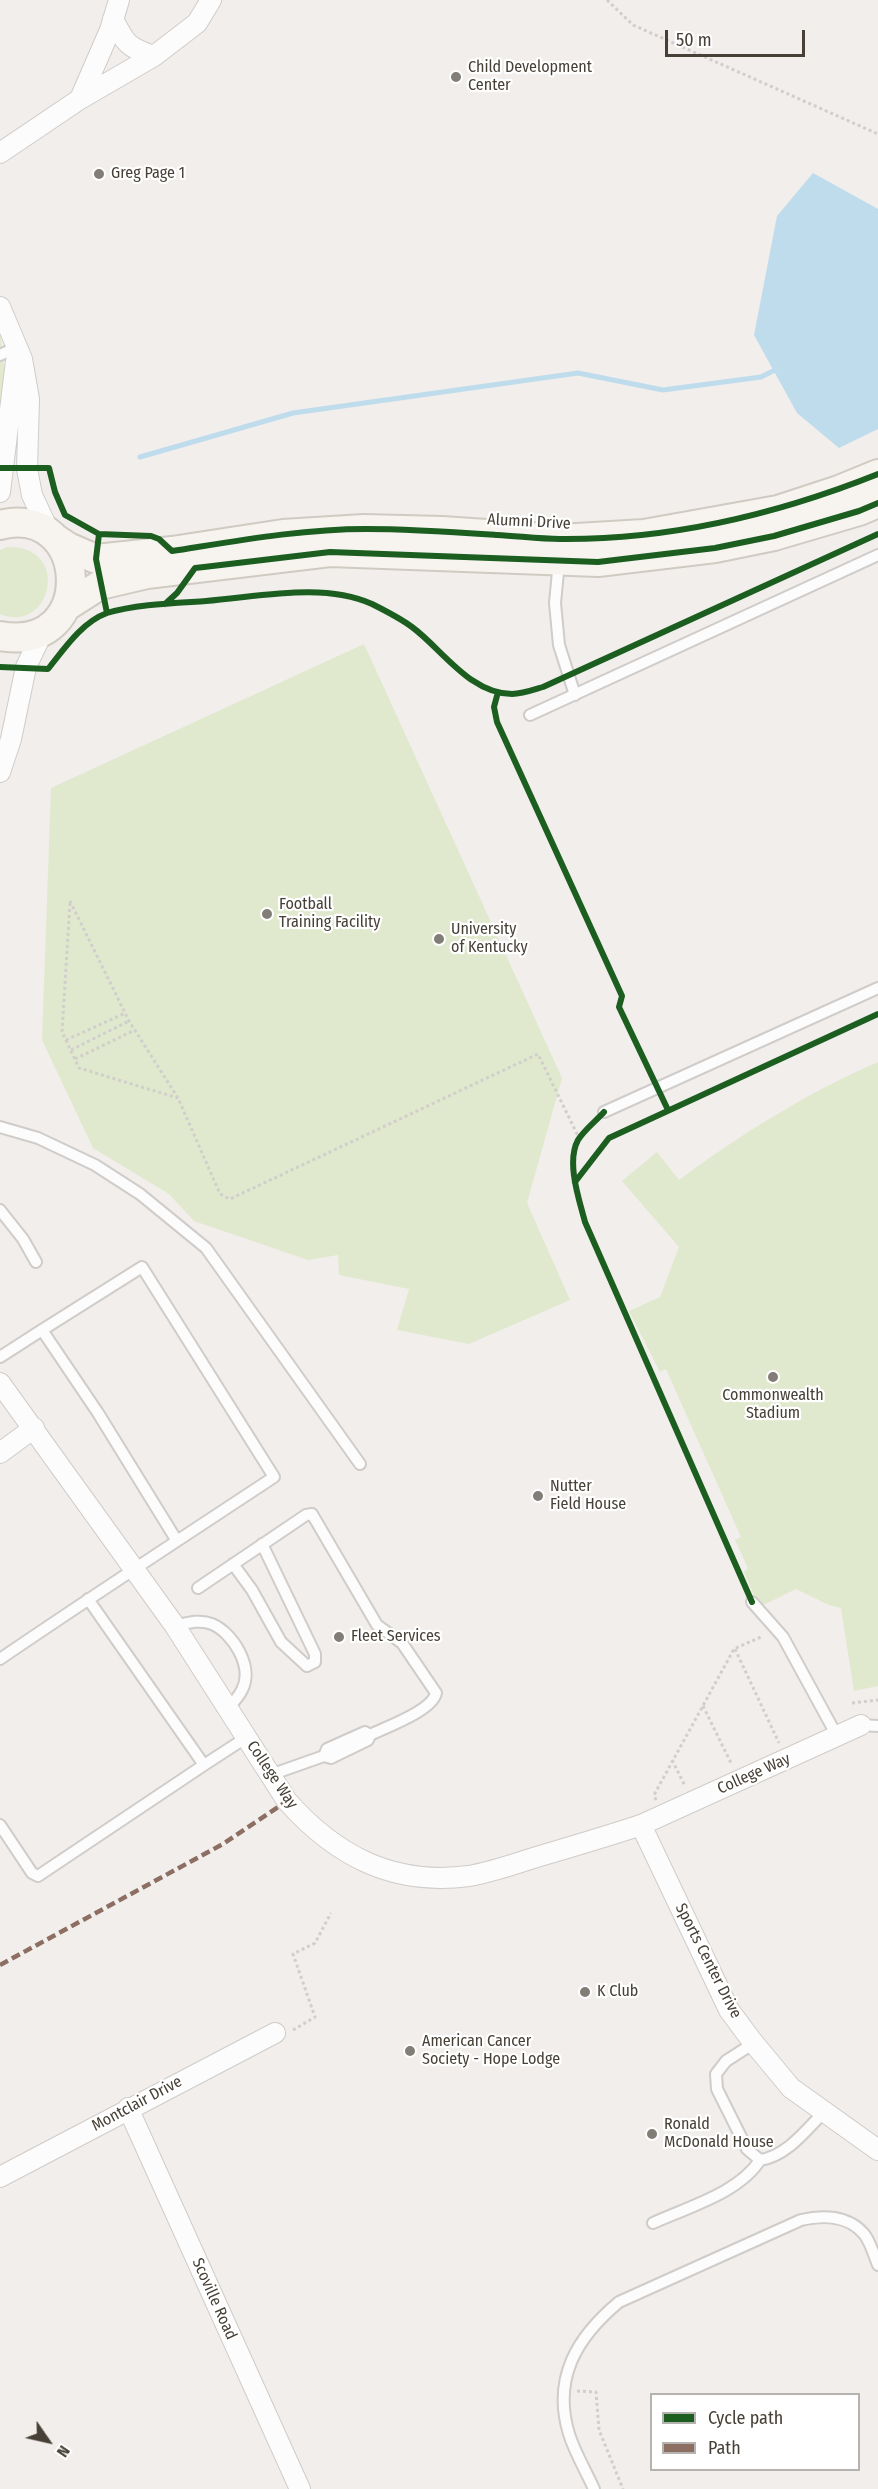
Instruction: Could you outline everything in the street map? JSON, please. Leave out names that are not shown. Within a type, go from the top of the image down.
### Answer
[{"type":"main road","name":"Alumni Drive","points":[[67,606],[100,585],[147,574],[330,552],[560,550],[778,510],[839,490],[878,474]]},
{"type":"main road","name":"Alumni Drive","points":[[0,525],[23,524],[38,527],[68,547],[96,559],[172,551],[283,534],[364,529],[442,531],[560,550],[598,562],[715,548],[774,536],[859,511],[878,503]]},
{"type":"main road","points":[[0,636],[13,639],[28,637],[43,631],[53,625],[67,606],[73,578],[64,551],[53,537]]},
{"type":"street","points":[[80,99],[119,0]]},
{"type":"street","points":[[0,153],[80,99],[154,56],[197,23],[211,0]]},
{"type":"street","points":[[113,19],[123,39],[133,50],[154,56]]},
{"type":"street","points":[[0,307],[9,351],[0,492]]},
{"type":"street","points":[[9,351],[22,359],[29,399],[27,469],[32,495],[40,516],[53,537]]},
{"type":"street","points":[[0,772],[11,739],[26,668],[43,631]]},
{"type":"street","name":"College Way","points":[[0,1383],[175,1626],[287,1801],[323,1838],[355,1858],[386,1870],[438,1878],[487,1872],[641,1825],[837,1736],[869,1726]]},
{"type":"street","points":[[0,1453],[34,1428]]},
{"type":"street","name":"Sports Center Drive","points":[[641,1825],[729,2010],[791,2088],[878,2150]]},
{"type":"street","name":"Montclair Drive","points":[[0,2177],[128,2108],[283,2032]]},
{"type":"street","name":"Scoville Road","points":[[128,2108],[300,2489]]},
{"type":"lane","points":[[560,550],[555,603],[558,635],[575,695]]},
{"type":"lane","points":[[530,716],[878,555]]},
{"type":"lane","points":[[604,1112],[878,988]]},
{"type":"lane","points":[[0,1127],[39,1138],[95,1165],[140,1194],[206,1248],[360,1464]]},
{"type":"lane","points":[[0,1210],[20,1234],[36,1263]]},
{"type":"lane","points":[[0,1357],[142,1267],[274,1477],[0,1659]]},
{"type":"lane","points":[[42,1329],[177,1541]]},
{"type":"lane","points":[[198,1588],[306,1515],[312,1514],[377,1625],[402,1643],[436,1693],[435,1699],[415,1714],[370,1735],[365,1732],[327,1749],[324,1756],[270,1775]]},
{"type":"lane","points":[[233,1564],[252,1590],[281,1642],[307,1666],[315,1662],[315,1654],[262,1544]]},
{"type":"lane","points":[[88,1599],[204,1765]]},
{"type":"lane","points":[[752,1602],[783,1637],[837,1736]]},
{"type":"lane","points":[[175,1626],[192,1621],[210,1623],[225,1632],[237,1647],[246,1670],[243,1689],[228,1708]]},
{"type":"lane","points":[[0,1825],[32,1873],[38,1876],[247,1737]]},
{"type":"lane","points":[[754,2043],[726,2061],[716,2074],[717,2088],[747,2150],[760,2160],[772,2158],[784,2151],[824,2112]]},
{"type":"lane","points":[[653,2223],[739,2184],[752,2174],[760,2160]]},
{"type":"lane","points":[[594,2489],[569,2434],[565,2374],[579,2346],[595,2322],[619,2302],[801,2220],[823,2215],[847,2221],[864,2234],[878,2265]]},
{"type":"path","points":[[607,0],[633,25],[878,134]]},
{"type":"path","points":[[178,1098],[79,1068],[62,1032],[70,901],[129,1022],[178,1098],[220,1194],[230,1199],[538,1054],[579,1138]]},
{"type":"path","points":[[66,1040],[125,1013]]},
{"type":"path","points":[[70,1050],[129,1022]]},
{"type":"path","points":[[75,1059],[135,1030]]},
{"type":"path","points":[[575,1149],[579,1138],[604,1112]]},
{"type":"path","points":[[656,1802],[654,1795],[672,1760],[735,1649],[776,1629]]},
{"type":"path","points":[[735,1649],[780,1745]]},
{"type":"path","points":[[852,1703],[878,1700]]},
{"type":"path","points":[[703,1706],[732,1766]]},
{"type":"path","points":[[672,1760],[686,1788]]},
{"type":"path","points":[[283,2032],[315,2017],[293,1954],[315,1943],[331,1913]]},
{"type":"path","points":[[565,2389],[596,2392],[599,2430],[623,2489]]},
{"type":"green space","points":[[0,331],[6,384],[0,427]]},
{"type":"green space","points":[[7,547],[27,550],[41,560],[47,573],[47,588],[42,602],[32,612],[18,617],[0,614],[0,550]]},
{"type":"green space","name":"Football Training Facility","points":[[364,644],[562,1078],[527,1203],[570,1300],[469,1344],[397,1330],[409,1289],[339,1275],[338,1255],[308,1260],[194,1221],[169,1194],[93,1148],[42,1040],[51,788]]},
{"type":"green space","name":"Commonwealth Stadium","points":[[878,1062],[878,1686],[854,1691],[841,1608],[829,1605],[796,1589],[759,1607],[744,1572],[748,1568],[735,1540],[741,1537],[666,1369],[660,1372],[629,1311],[660,1297],[679,1247],[622,1181],[657,1152],[679,1180],[775,1115]]},
{"type":"water","points":[[813,173],[878,209],[878,429],[839,448],[797,413],[754,335],[777,216]]},
{"type":"waterway","points":[[140,457],[293,413],[578,373],[663,390],[761,377],[779,368]]},
{"type":"marked path","points":[[0,1965],[223,1844],[287,1801]]},
{"type":"cycle path","points":[[0,468],[49,468],[55,492],[65,515],[99,534],[151,536],[159,539],[172,551],[269,536],[366,529],[552,539],[642,535],[722,522],[762,512],[878,474]]},
{"type":"cycle path","points":[[165,604],[177,593],[195,568],[330,552],[598,562],[715,548],[774,536],[859,511],[878,503]]},
{"type":"cycle path","points":[[99,534],[96,559],[107,613]]},
{"type":"cycle path","points":[[0,667],[48,669],[74,637],[89,623],[118,610],[156,604],[311,592],[353,597],[372,604],[412,627],[458,669],[483,687],[497,692],[520,693],[543,687],[878,534]]},
{"type":"cycle path","points":[[498,692],[494,707],[497,722],[622,996],[619,1007],[668,1110]]},
{"type":"cycle path","points":[[575,1182],[609,1138],[878,1014]]},
{"type":"cycle path","points":[[604,1112],[578,1140],[573,1159],[577,1192],[585,1222],[752,1602]]},
{"type":"place","name":"Child Development Center","points":[[456,77]]},
{"type":"place","name":"Greg Page 1","points":[[99,174]]},
{"type":"place","name":"Football Training Facility","points":[[267,914]]},
{"type":"place","name":"University of Kentucky","points":[[439,939]]},
{"type":"place","name":"Commonwealth Stadium","points":[[773,1377]]},
{"type":"place","name":"Nutter Field House","points":[[538,1496]]},
{"type":"place","name":"Fleet Services","points":[[339,1637]]},
{"type":"place","name":"K Club","points":[[585,1992]]},
{"type":"place","name":"American Cancer Society - Hope Lodge","points":[[410,2051]]},
{"type":"place","name":"Ronald McDonald House","points":[[652,2134]]}]
